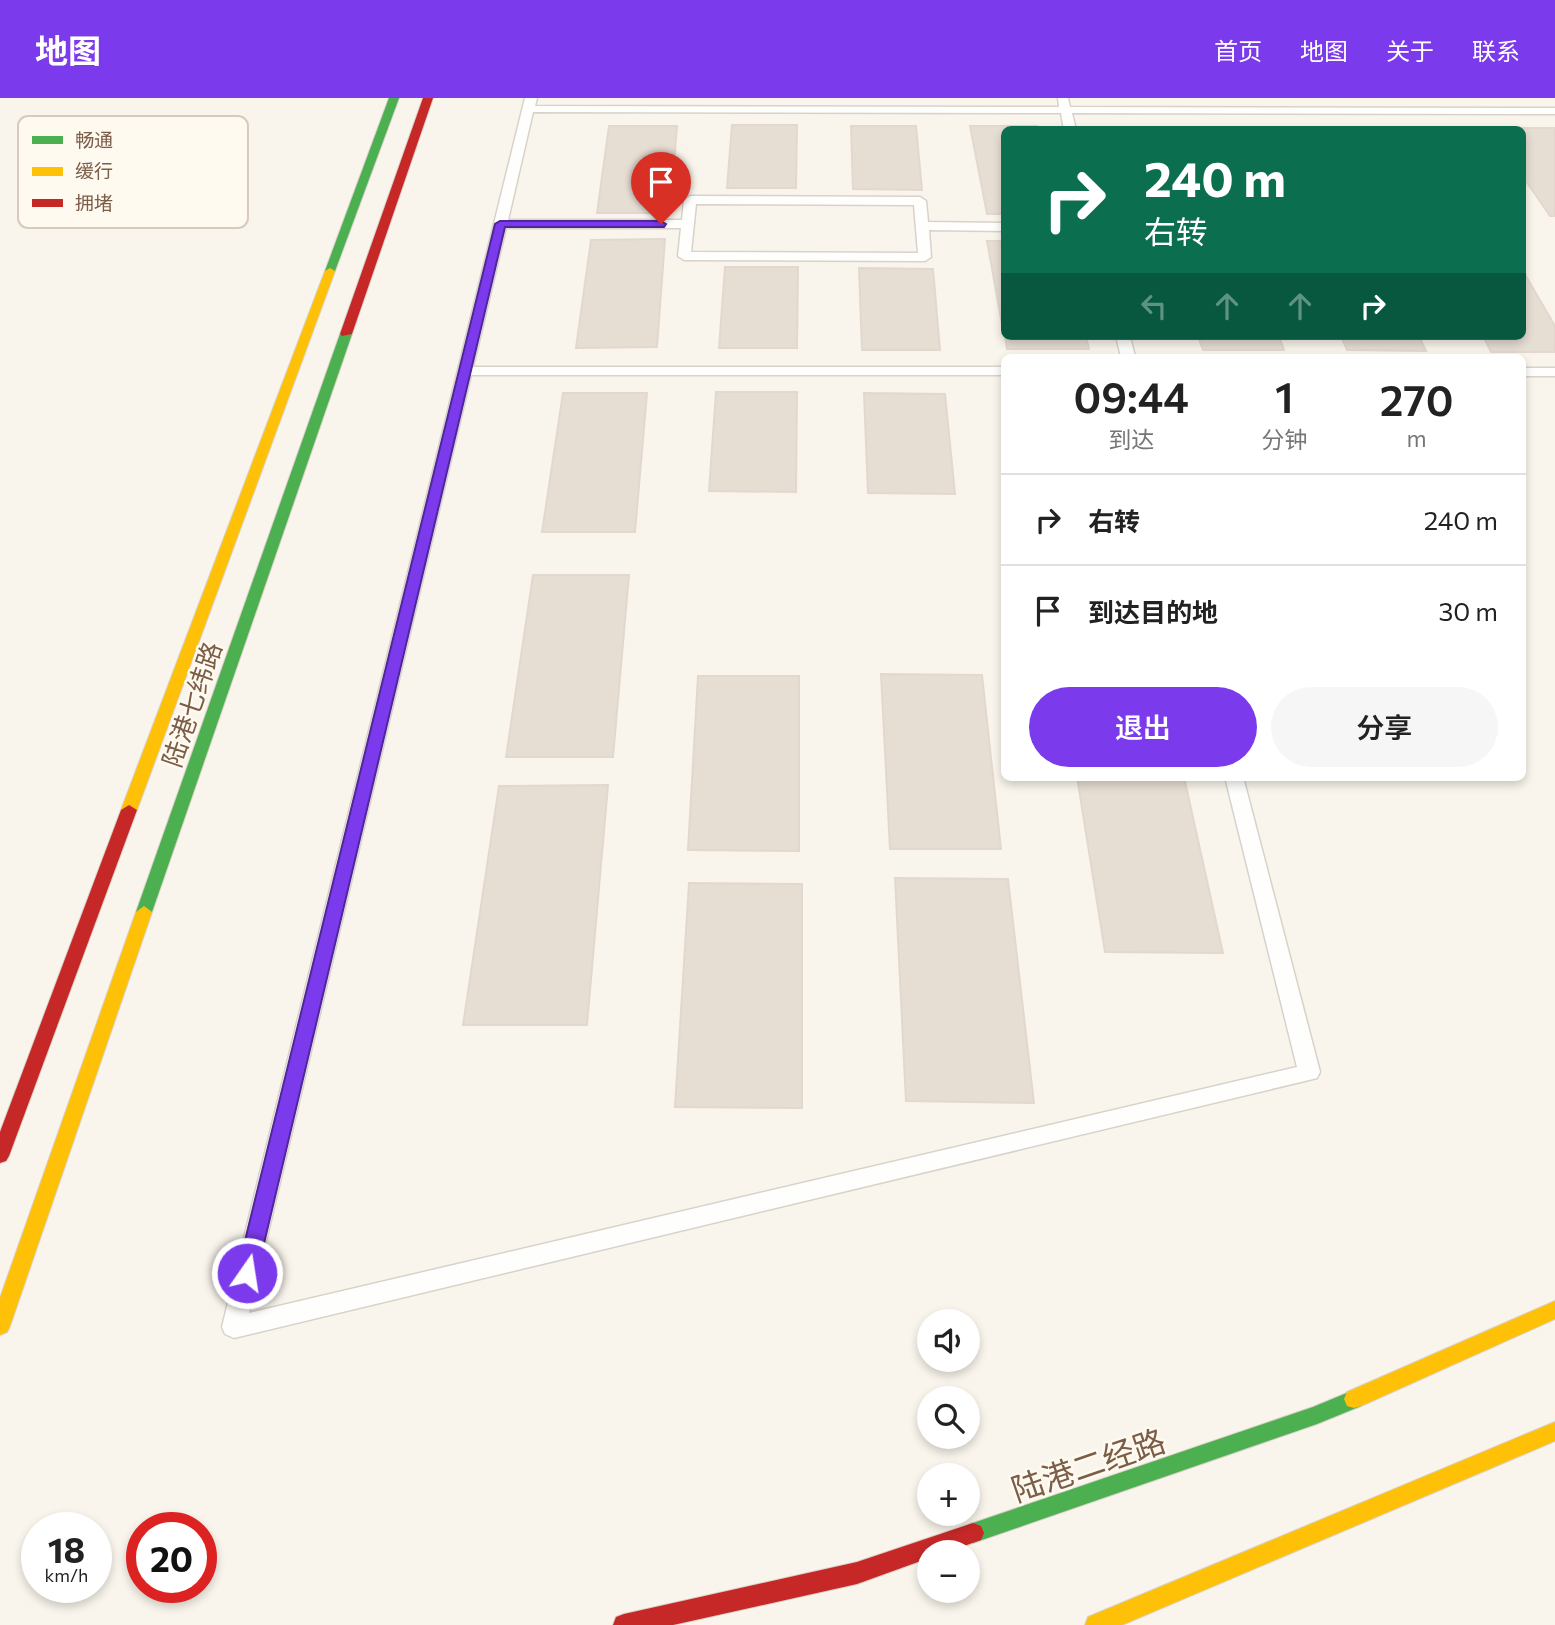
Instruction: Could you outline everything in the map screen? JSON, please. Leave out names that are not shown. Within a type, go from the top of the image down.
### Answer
[{"type":"street","name":"陆港七纬路","points":[[0,1156],[394,98]]},
{"type":"street","name":"陆港七纬路","points":[[0,1326],[428,98]]},
{"type":"street","name":"陆港二经路","points":[[624,1625],[857,1573],[1317,1415],[1555,1310]]},
{"type":"street","points":[[1096,1625],[1555,1431]]},
{"type":"lane","points":[[1235,781],[1309,1072],[234,1327],[530,103],[1064,104],[1555,111]]},
{"type":"lane","points":[[1064,104],[1069,126]]},
{"type":"lane","points":[[690,200],[920,201],[923,226],[925,257],[684,256],[690,200]]},
{"type":"lane","points":[[500,224],[688,224]]},
{"type":"lane","points":[[923,226],[1001,227]]},
{"type":"lane","points":[[465,370],[1001,371]]},
{"type":"lane","points":[[1526,372],[1555,372]]},
{"type":"building","points":[[732,125],[797,125],[796,188],[727,188]]},
{"type":"building","points":[[609,126],[677,126],[670,213],[597,213]]},
{"type":"building","points":[[851,126],[916,126],[922,190],[853,189]]},
{"type":"building","points":[[970,126],[1001,126],[1001,214],[987,214]]},
{"type":"building","points":[[1526,128],[1555,128],[1555,216],[1550,216],[1526,181]]},
{"type":"building","points":[[665,239],[657,347],[576,348],[591,240]]},
{"type":"building","points":[[987,241],[1001,241],[1001,318]]},
{"type":"building","points":[[725,267],[798,267],[797,348],[719,348]]},
{"type":"building","points":[[859,268],[933,269],[940,350],[862,350]]},
{"type":"building","points":[[1526,276],[1555,326],[1555,352],[1491,352],[1485,340],[1526,340]]},
{"type":"building","points":[[1006,340],[1087,340],[1089,349],[1007,349]]},
{"type":"building","points":[[1199,340],[1280,340],[1284,350],[1203,350]]},
{"type":"building","points":[[1343,340],[1421,340],[1426,351],[1347,350]]},
{"type":"building","points":[[716,392],[797,392],[796,492],[709,491]]},
{"type":"building","points":[[563,393],[647,393],[635,532],[542,532]]},
{"type":"building","points":[[864,393],[945,394],[955,494],[868,493]]},
{"type":"building","points":[[533,575],[629,575],[613,757],[506,757]]},
{"type":"building","points":[[881,674],[982,675],[1001,849],[890,849]]},
{"type":"building","points":[[698,676],[799,676],[799,851],[688,850]]},
{"type":"building","points":[[1078,781],[1185,781],[1223,953],[1105,952]]},
{"type":"building","points":[[608,785],[587,1025],[463,1025],[499,786]]},
{"type":"building","points":[[895,878],[1008,879],[1034,1103],[906,1101]]},
{"type":"building","points":[[689,883],[802,884],[802,1108],[675,1107]]},
{"type":"traffic: fast","points":[[330,271],[394,98]]},
{"type":"traffic: fast","points":[[144,912],[346,334]]},
{"type":"traffic: fast","points":[[973,1533],[1317,1415],[1354,1399]]},
{"type":"traffic: slow","points":[[129,810],[330,271]]},
{"type":"traffic: slow","points":[[0,1326],[144,912]]},
{"type":"traffic: slow","points":[[1354,1399],[1555,1310]]},
{"type":"traffic: slow","points":[[1096,1625],[1555,1431]]},
{"type":"traffic: jam","points":[[346,334],[428,98]]},
{"type":"traffic: jam","points":[[0,1156],[129,810]]},
{"type":"traffic: jam","points":[[624,1625],[857,1573],[973,1533]]},
{"type":"route","points":[[247,1273],[500,224],[661,224]]}]
